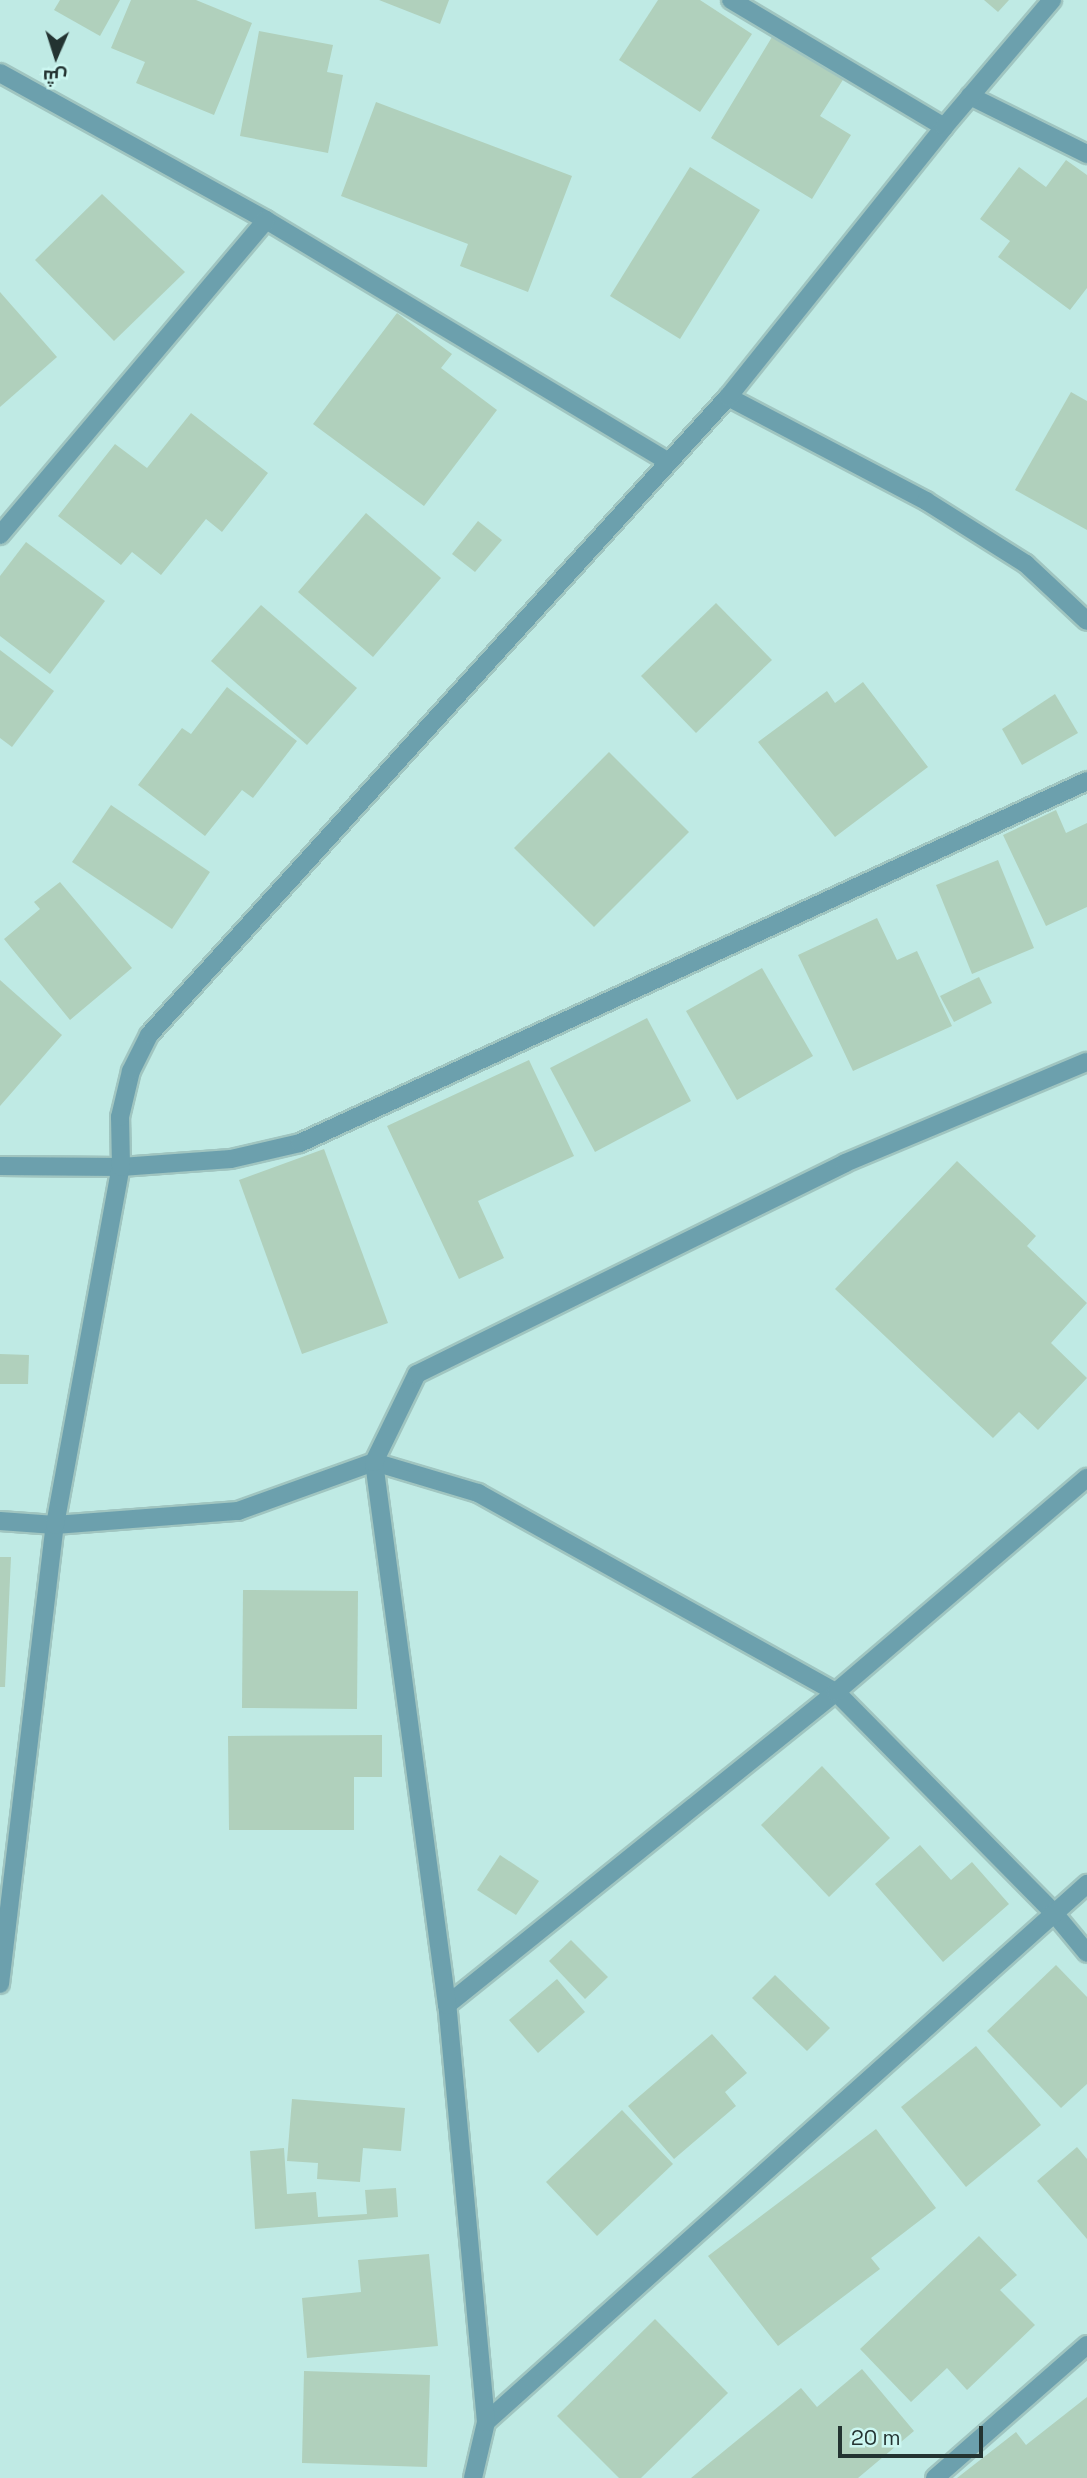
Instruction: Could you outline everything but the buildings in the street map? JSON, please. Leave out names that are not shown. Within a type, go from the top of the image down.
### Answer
[{"type":"street","points":[[731,0],[944,127]]},
{"type":"street","points":[[0,1984],[55,1525],[121,1167],[120,1117],[131,1071],[149,1035],[666,460],[728,397],[944,127],[1052,0]]},
{"type":"street","points":[[0,73],[266,220],[666,460]]},
{"type":"street","points":[[970,96],[1087,153]]},
{"type":"street","points":[[0,535],[266,220]]},
{"type":"street","points":[[728,397],[926,501],[1026,564],[1087,621]]},
{"type":"street","points":[[0,1166],[121,1167],[231,1159],[300,1143],[1087,781]]},
{"type":"street","points":[[473,2478],[486,2422],[447,2005],[374,1462],[417,1374],[845,1163],[1087,1062]]},
{"type":"street","points":[[0,1521],[55,1525],[238,1511],[374,1462],[478,1493],[836,1692],[1054,1912],[1087,1954]]},
{"type":"street","points":[[447,2005],[836,1692],[1087,1478]]},
{"type":"street","points":[[486,2422],[1087,1884]]},
{"type":"street","points":[[935,2478],[1087,2345]]}]
